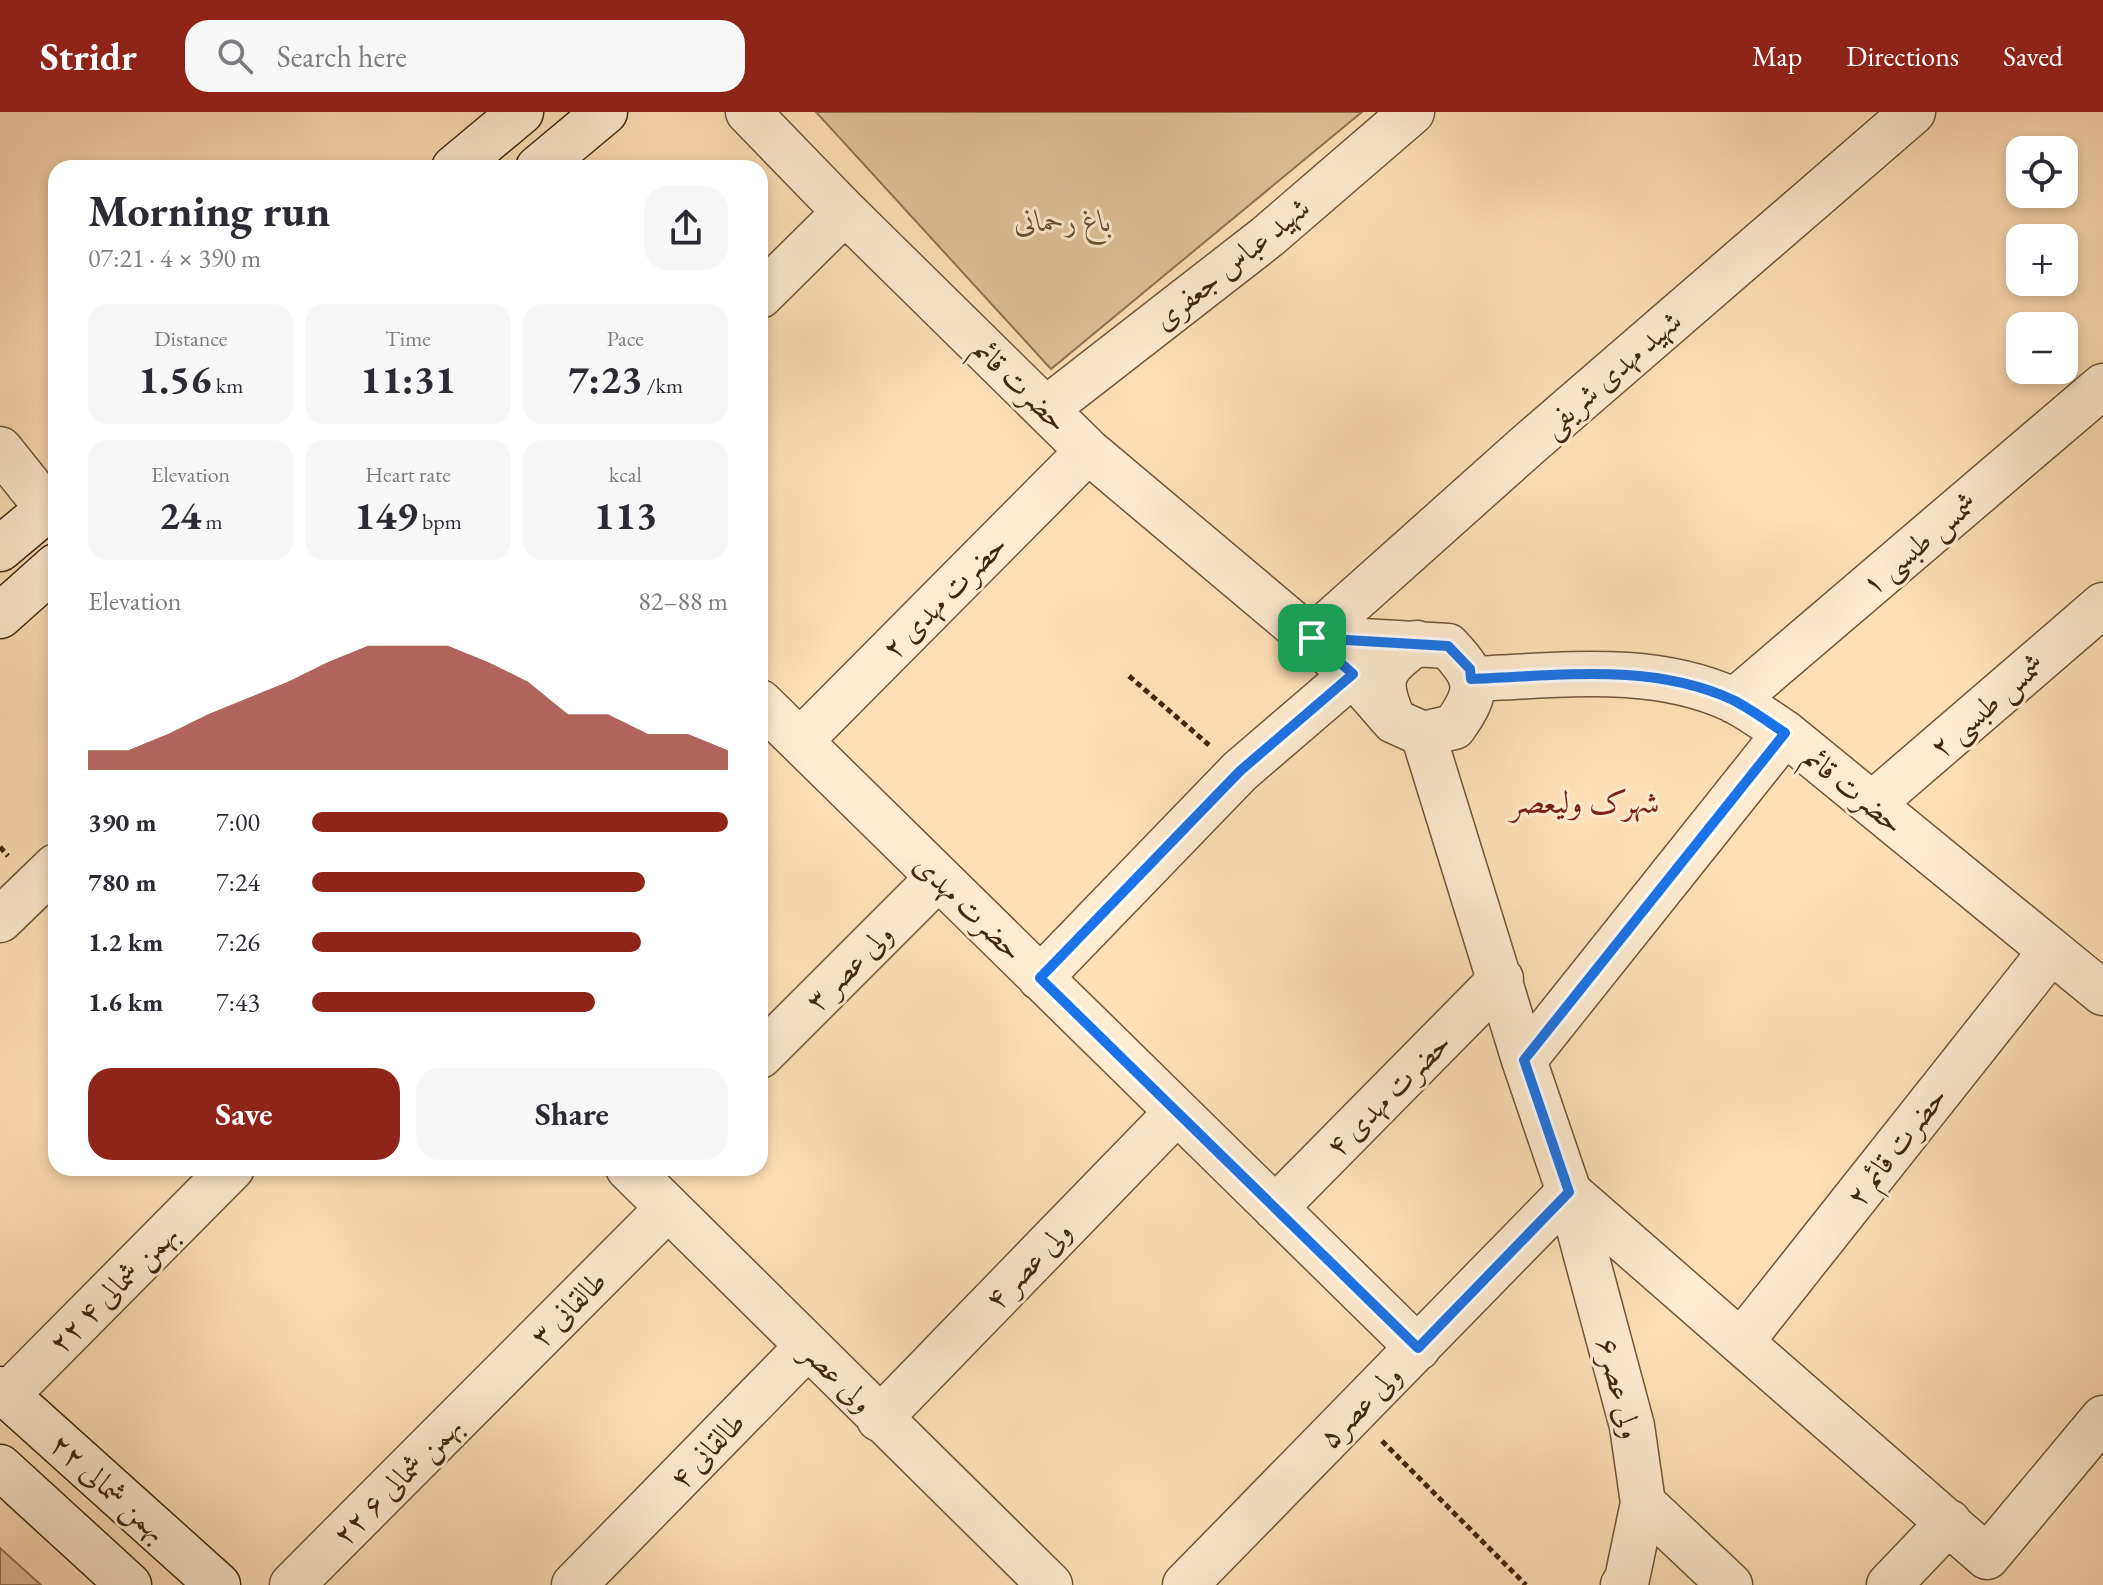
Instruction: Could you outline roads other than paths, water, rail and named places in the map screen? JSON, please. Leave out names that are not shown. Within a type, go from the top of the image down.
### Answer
[{"type":"street","points":[[464,160],[521,112]]},
{"type":"street","points":[[548,160],[605,112]]},
{"type":"street","name":"حضرت قائم","points":[[748,112],[1088,451],[1312,638],[1409,728]]},
{"type":"street","name":"شهید عباس جعفری","points":[[1046,409],[1267,237],[1412,112]]},
{"type":"street","name":"شهید مهدی شریفی","points":[[1312,638],[1529,444],[1913,112]]},
{"type":"street","points":[[768,288],[845,212]]},
{"type":"street","name":"شمس طبسی ۱","points":[[1734,701],[2103,386]]},
{"type":"street","points":[[0,449],[48,501]]},
{"type":"street","name":"حضرت مهدی ۲","points":[[800,741],[1088,451]]},
{"type":"street","points":[[0,549],[48,508]]},
{"type":"street","points":[[0,616],[48,583]]},
{"type":"street","name":"شمس طبسی ۲","points":[[1872,804],[2103,605]]},
{"type":"street","points":[[1312,638],[1448,646],[1470,669],[1473,701],[1454,727],[1409,728]]},
{"type":"street","points":[[1417,643],[1390,661],[1382,692],[1409,728],[1501,979],[1524,1060],[1569,1192],[1987,1557],[2103,1418]]},
{"type":"street","name":"حضرت قائم","points":[[1471,679],[1626,673],[1696,687],[1734,701],[1785,733],[2103,993]]},
{"type":"street","points":[[1040,978],[1240,771],[1353,674]]},
{"type":"street","name":"حضرت مهدی","points":[[768,710],[1418,1348]]},
{"type":"street","points":[[1524,1060],[1785,733]]},
{"type":"street","points":[[0,920],[45,877]]},
{"type":"street","name":"ولی عصر ۳","points":[[768,1048],[938,878]]},
{"type":"street","name":"حضرت قائم ۲","points":[[1741,1342],[2051,951]]},
{"type":"street","name":"حضرت مهدی ۴","points":[[1275,1208],[1501,979]]},
{"type":"street","name":"ولی عصر ۴","points":[[879,1419],[1177,1112]]},
{"type":"street","name":"۲۲ بهمن شمالی ۴","points":[[4,1392],[225,1176]]},
{"type":"street","name":"ولی عصر","points":[[642,1176],[668,1208],[1050,1585]]},
{"type":"street","name":"ولی عصر۵","points":[[1185,1585],[1569,1192]]},
{"type":"street","name":"ولی عصر۶","points":[[1569,1192],[1632,1426],[1643,1503],[1627,1579],[1623,1585]]},
{"type":"street","name":"طالقانی ۳","points":[[468,1408],[668,1208]]},
{"type":"street","name":"طالقانی ۴","points":[[574,1585],[807,1347]]},
{"type":"street","name":"۲۲ بهمن شمالی","points":[[4,1392],[218,1585]]},
{"type":"street","name":"۲۲ بهمن شمالی ۶","points":[[292,1585],[468,1408]]},
{"type":"street","name":"۲۲ بهمن شمالی","points":[[0,1467],[129,1585]]},
{"type":"street","points":[[1643,1503],[1730,1585]]},
{"type":"street","points":[[1889,1585],[1949,1522]]},
{"type":"district","name":"شهرک ولیعصر","points":[[1585,802]]},
{"type":"park label","name":"باغ رحمانی","points":[[1063,220]]}]
